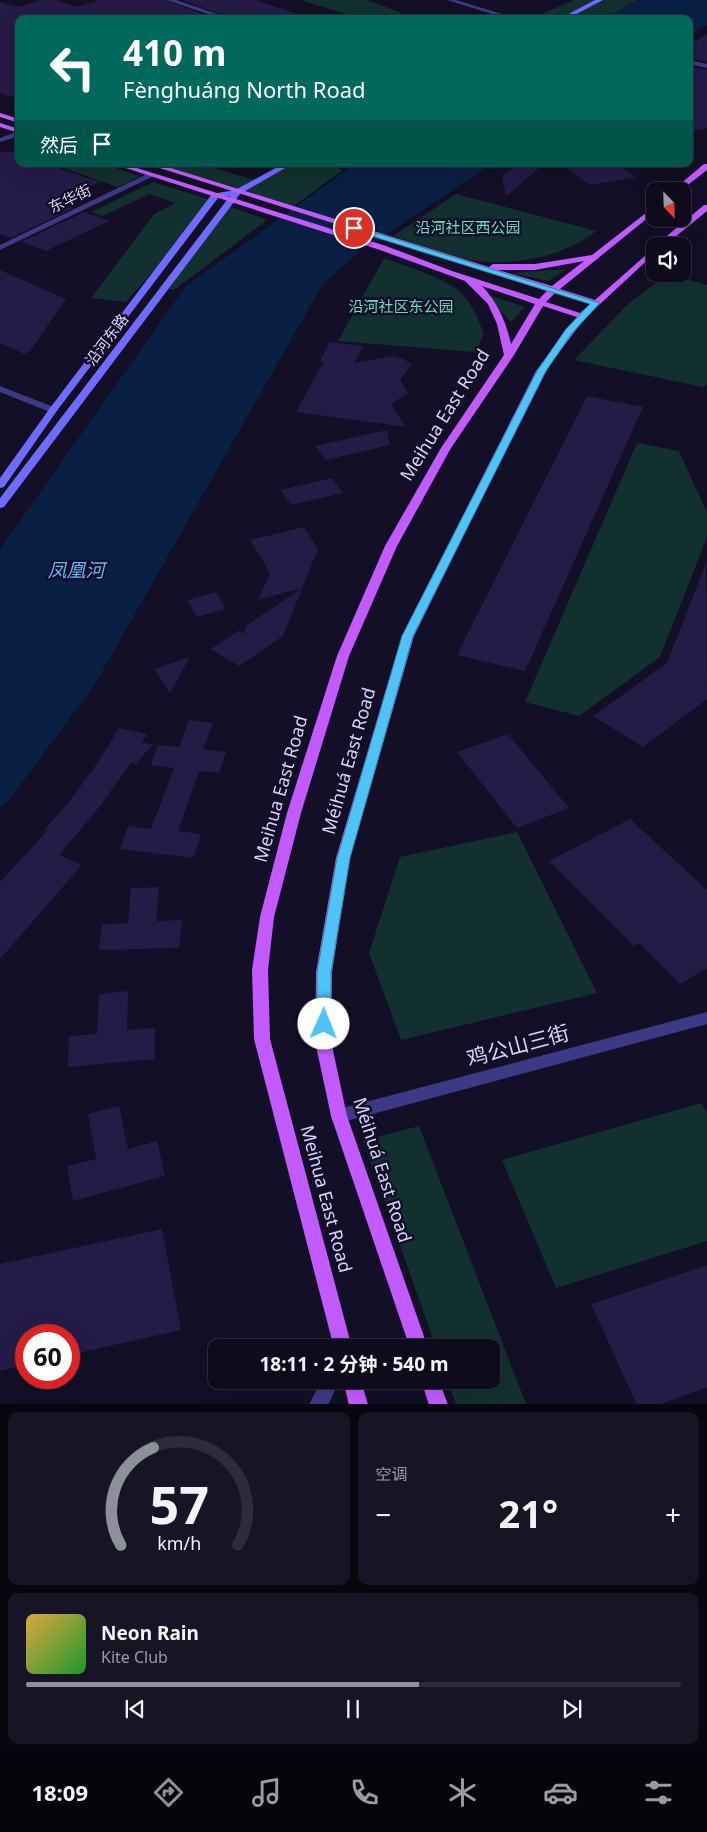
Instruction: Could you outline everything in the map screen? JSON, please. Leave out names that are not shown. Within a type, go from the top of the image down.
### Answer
[{"type":"main road","points":[[0,114],[15,120]]},
{"type":"main road","points":[[0,125],[15,131]]},
{"type":"main road","points":[[687,182],[707,166]]},
{"type":"main road","points":[[127,167],[374,246],[449,273],[582,316]]},
{"type":"main road","points":[[160,167],[596,303]]},
{"type":"main road","points":[[669,237],[707,207]]},
{"type":"main road","name":"Meihua East Road","points":[[341,1339],[262,1039],[260,970],[267,916],[294,813],[343,656],[390,546],[446,448],[509,355],[540,303],[552,290],[646,215]]},
{"type":"main road","points":[[470,265],[535,267],[597,256]]},
{"type":"main road","name":"Méihuá East Road","points":[[416,1339],[339,1116],[324,1041],[324,972],[343,858],[408,636],[542,371],[582,316],[646,257]]},
{"type":"main road","points":[[449,273],[473,284],[490,301],[501,320],[509,355]]},
{"type":"main road","points":[[355,1389],[359,1404]]},
{"type":"main road","points":[[433,1389],[439,1404]]},
{"type":"street","points":[[170,0],[217,15]]},
{"type":"street","points":[[450,0],[501,15]]},
{"type":"street","points":[[570,15],[600,0]]},
{"type":"street","points":[[693,63],[707,66]]},
{"type":"street","points":[[0,140],[15,134]]},
{"type":"street","name":"沿河东路","points":[[0,485],[215,196],[237,192],[283,167]]},
{"type":"street","name":"东华街","points":[[0,248],[152,175]]},
{"type":"street","name":"沿河东路","points":[[0,505],[237,192]]},
{"type":"street","points":[[0,388],[54,410]]},
{"type":"street","name":"鸡公山三街","points":[[339,1116],[707,1018]]},
{"type":"street","points":[[318,1404],[326,1389]]},
{"type":"green space","points":[[302,0],[367,0],[402,13],[400,15],[351,15]]},
{"type":"green space","points":[[574,0],[596,0],[567,15],[539,15]]},
{"type":"green space","points":[[602,0],[638,0],[611,15],[572,15]]},
{"type":"green space","points":[[61,167],[112,167],[140,176],[118,187]]},
{"type":"green space","points":[[165,167],[210,167],[254,180],[236,190]]},
{"type":"green space","points":[[286,167],[334,167],[343,170],[291,208],[241,191]]},
{"type":"green space","points":[[153,182],[214,201],[126,302],[91,298],[154,214],[176,203],[149,194],[103,216],[91,212]]},
{"type":"green space","name":"沿河社区西公园","points":[[456,194],[596,231],[568,248],[551,254],[517,261],[499,262],[466,259],[393,236]]},
{"type":"green space","points":[[226,205],[267,220],[174,290],[159,288]]},
{"type":"green space","name":"沿河社区东公园","points":[[384,258],[438,278],[457,290],[468,300],[484,334],[475,352],[338,341]]},
{"type":"green space","points":[[566,269],[548,281],[511,273]]},
{"type":"green space","points":[[691,280],[707,285],[707,384],[703,387],[574,360],[628,304],[657,282],[691,282]]},
{"type":"green space","points":[[484,294],[525,307],[511,322]]},
{"type":"green space","points":[[637,443],[679,451],[707,513],[707,537],[660,657],[579,716],[525,702]]},
{"type":"green space","points":[[517,832],[597,993],[401,1040],[369,953],[400,857]]},
{"type":"green space","points":[[701,1103],[707,1113],[707,1241],[556,1288],[502,1160]]},
{"type":"green space","points":[[419,1126],[526,1404],[456,1404],[450,1389],[500,1389],[500,1339],[433,1339],[363,1141]]},
{"type":"water","points":[[639,0],[707,0],[707,25],[693,34],[693,15],[612,15]]},
{"type":"water","name":"凤凰河","points":[[351,167],[488,167],[357,254],[324,282],[95,684],[12,796],[0,808],[0,549],[186,286]]},
{"type":"building","points":[[42,0],[55,0],[76,7],[100,0],[165,0],[205,15],[15,15],[15,98],[0,93],[0,2],[18,7]]},
{"type":"building","points":[[182,0],[254,0],[301,15],[223,15]]},
{"type":"building","points":[[707,34],[707,62],[693,59],[693,43]]},
{"type":"building","points":[[693,67],[707,70],[707,128],[693,131]]},
{"type":"building","points":[[15,151],[15,167],[55,167],[100,182],[56,202],[73,208],[11,238],[0,234],[0,152]]},
{"type":"building","points":[[513,167],[540,167],[506,196],[502,176]]},
{"type":"building","points":[[565,167],[621,167],[636,177],[590,185]]},
{"type":"building","points":[[84,212],[109,221],[46,251],[21,242]]},
{"type":"building","points":[[0,270],[66,299],[30,351],[24,354],[0,343]]},
{"type":"building","points":[[330,342],[363,346],[354,363],[392,356],[412,364],[400,380],[408,393],[391,404],[406,427],[296,412],[324,361],[320,361]]},
{"type":"building","points":[[587,396],[643,407],[525,671],[457,655]]},
{"type":"building","points":[[387,430],[390,445],[326,460],[315,446]]},
{"type":"building","points":[[332,478],[343,493],[291,505],[280,490]]},
{"type":"building","points":[[304,527],[318,549],[283,636],[239,666],[211,649],[240,630],[243,635],[247,625],[302,588],[258,600],[270,573],[250,540]]},
{"type":"building","points":[[706,563],[707,699],[643,747],[593,716],[667,663]]},
{"type":"building","points":[[216,592],[226,609],[197,617],[187,600]]},
{"type":"building","points":[[190,657],[170,693],[154,669]]},
{"type":"building","points":[[189,720],[213,723],[203,749],[226,752],[219,773],[199,771],[178,831],[201,834],[193,858],[120,849],[128,826],[151,829],[174,768],[151,765],[158,745],[179,747]]},
{"type":"building","points":[[119,728],[147,734],[142,743],[153,744],[136,764],[131,763],[100,806],[59,855],[82,865],[0,959],[0,882],[47,831],[44,830],[68,803],[99,761]]},
{"type":"building","points":[[508,734],[569,808],[517,828],[457,752]]},
{"type":"building","points":[[630,819],[707,890],[707,968],[680,984],[639,943],[634,946],[549,861]]},
{"type":"building","points":[[159,887],[156,921],[182,920],[179,948],[99,950],[102,924],[128,923],[131,888]]},
{"type":"building","points":[[128,991],[127,1030],[155,1028],[155,1059],[68,1067],[69,1036],[97,1034],[99,994]]},
{"type":"building","points":[[119,1106],[128,1149],[157,1141],[165,1176],[73,1201],[67,1166],[96,1159],[88,1114]]},
{"type":"building","points":[[162,1229],[181,1330],[80,1353],[80,1324],[15,1324],[15,1368],[0,1371],[0,1264]]},
{"type":"building","points":[[707,1265],[707,1387],[661,1404],[637,1404],[591,1304]]},
{"type":"route","points":[[324,1024],[324,972],[343,858],[408,636],[542,371],[569,331],[596,303],[354,228]]}]
